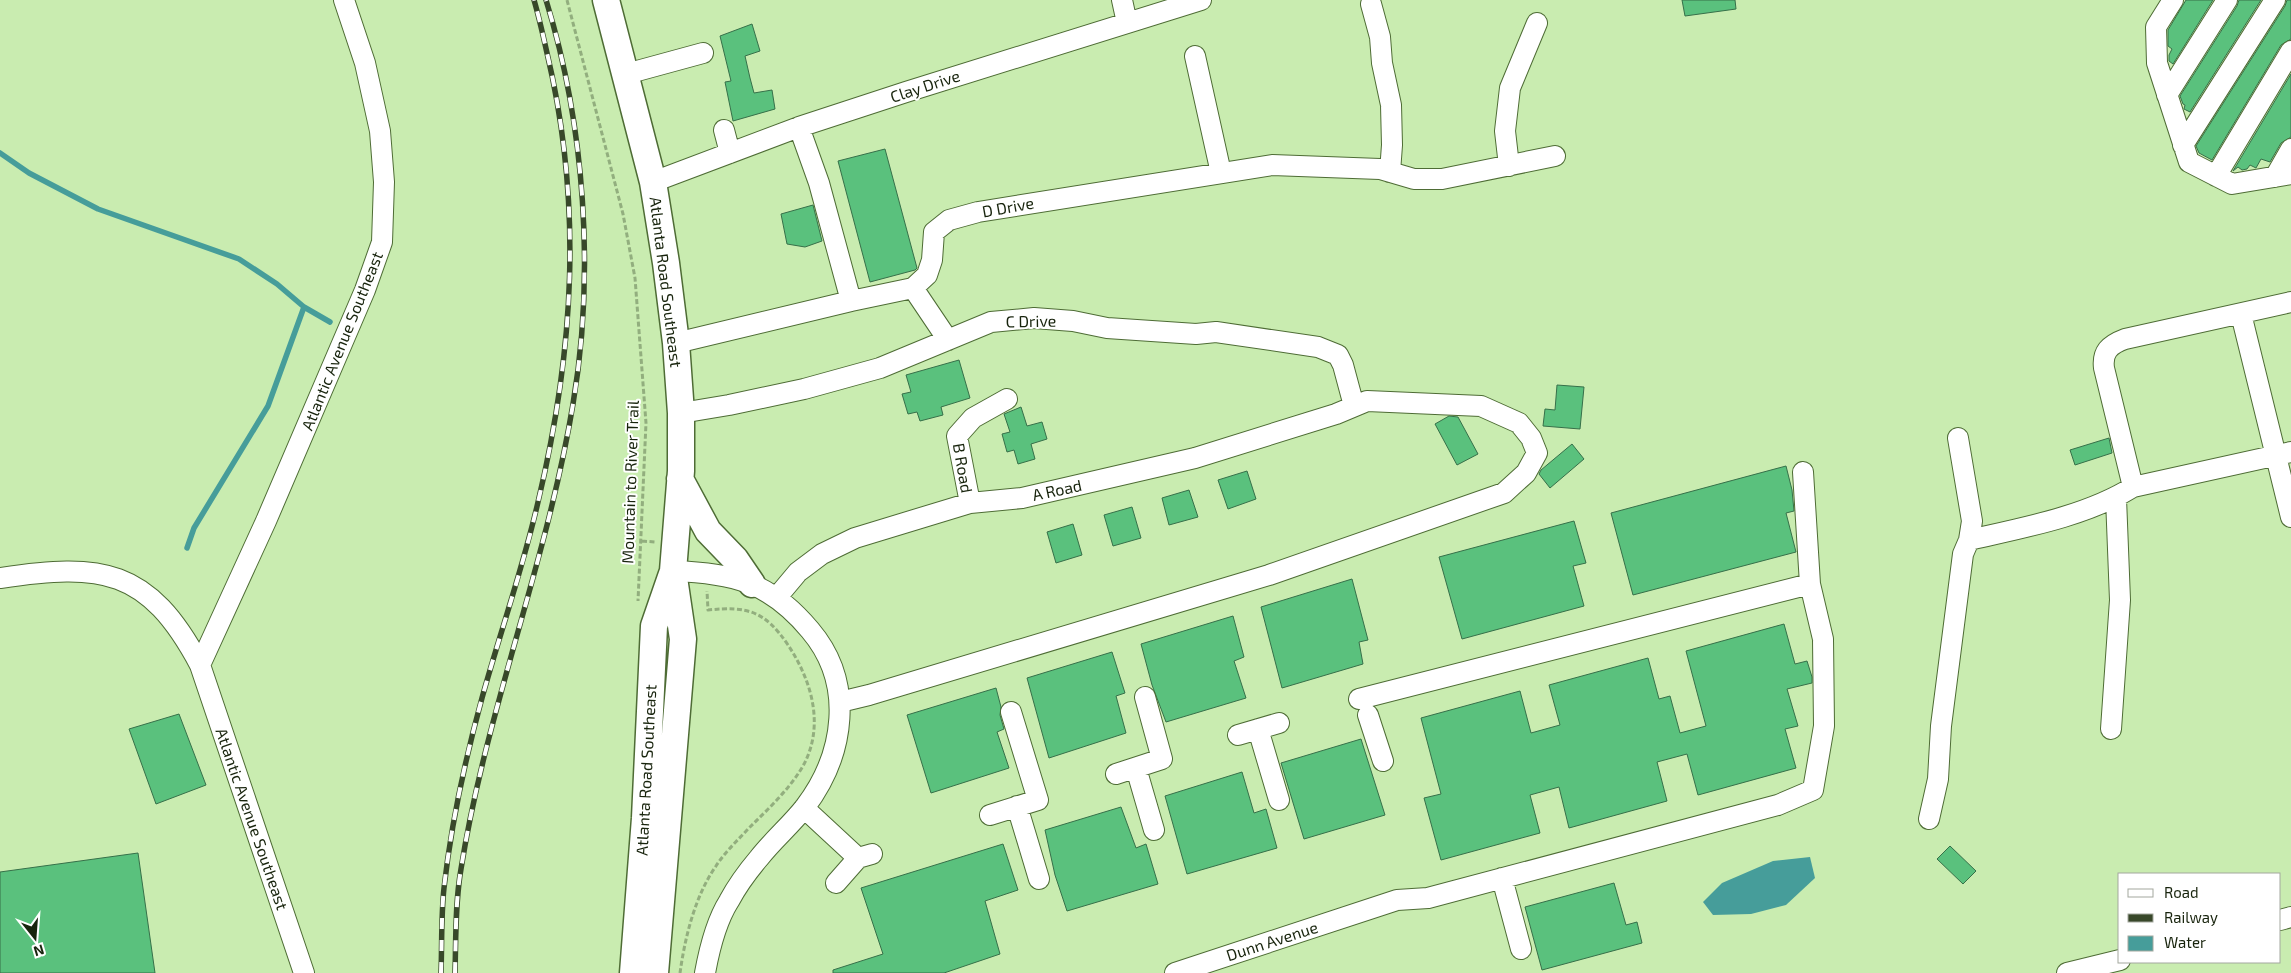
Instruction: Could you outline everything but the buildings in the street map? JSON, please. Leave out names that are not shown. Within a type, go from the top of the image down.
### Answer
[{"type":"main road","name":"Atlanta Road Southeast","points":[[610,1],[653,182],[676,343],[681,413],[680,479],[673,571],[683,639],[655,973]]},
{"type":"main road","points":[[680,479],[708,531],[734,559],[752,584]]},
{"type":"main road","name":"Atlanta Road Southeast","points":[[633,973],[645,818],[654,626],[673,571]]},
{"type":"street","name":"Atlantic Avenue Southeast","points":[[200,665],[266,520],[365,290],[382,242],[384,182],[380,131],[366,63],[344,0]]},
{"type":"street","points":[[1122,0],[1127,23]]},
{"type":"street","points":[[2173,0],[2156,27],[2157,63],[2189,162],[2232,184],[2283,176],[2291,149]]},
{"type":"street","points":[[2167,95],[2227,0]]},
{"type":"street","points":[[2183,145],[2274,0]]},
{"type":"street","name":"Clay Drive","points":[[653,182],[799,127],[1192,1]]},
{"type":"street","points":[[1371,4],[1380,37],[1382,64],[1391,105],[1390,172]]},
{"type":"street","points":[[1509,166],[1505,131],[1510,88],[1537,23]]},
{"type":"street","points":[[2216,176],[2291,51]]},
{"type":"street","points":[[626,74],[703,53]]},
{"type":"street","points":[[1195,56],[1221,173]]},
{"type":"street","points":[[799,127],[819,183],[851,301]]},
{"type":"street","points":[[724,130],[730,153]]},
{"type":"street","name":"D Drive","points":[[913,288],[927,275],[932,260],[934,232],[949,220],[978,212],[1272,165],[1380,169],[1414,179],[1442,179],[1555,156]]},
{"type":"street","points":[[676,343],[913,288],[948,340]]},
{"type":"street","points":[[2133,487],[2104,368],[2103,357],[2107,350],[2113,343],[2125,339],[2291,302]]},
{"type":"street","points":[[2241,314],[2283,454],[2291,517]]},
{"type":"street","name":"C Drive","points":[[681,413],[804,389],[880,368],[991,322],[1034,318],[1072,320],[1107,328],[1196,334],[1216,332],[1318,347],[1338,355],[1343,365],[1354,406]]},
{"type":"street","name":"B Road","points":[[970,503],[957,436],[973,418],[1008,399]]},
{"type":"street","name":"A Road","points":[[776,597],[798,572],[822,554],[855,538],[970,503],[1022,498],[1195,458],[1336,414],[1367,401],[1481,406],[1519,423],[1531,438],[1537,453],[1526,473],[1504,493],[1269,575],[879,693],[840,702]]},
{"type":"street","points":[[1929,818],[1938,779],[1941,726],[1963,554],[1969,540],[1972,521],[1958,438]]},
{"type":"street","points":[[1969,540],[2079,512],[2116,498],[2133,487],[2283,454]]},
{"type":"street","points":[[1383,761],[1363,707],[1810,584],[1803,472]]},
{"type":"street","points":[[2111,729],[2120,600],[2116,498]]},
{"type":"street","name":"Atlantic Avenue Southeast","points":[[0,578],[43,572],[82,570],[112,576],[127,582],[155,603],[174,622],[187,640],[200,665],[304,973]]},
{"type":"street","points":[[673,571],[717,573],[752,584],[776,597],[797,614],[821,642],[833,669],[840,702],[840,728],[833,752],[820,783],[804,808],[759,857],[728,903],[709,954],[705,973]]},
{"type":"street","name":"Dunn Avenue","points":[[1174,973],[1397,900],[1428,898],[1778,805],[1813,790],[1824,726],[1823,639],[1810,584]]},
{"type":"street","points":[[1116,774],[1162,759],[1145,697]]},
{"type":"street","points":[[990,815],[1038,800],[1011,712]]},
{"type":"street","points":[[1238,735],[1279,723]]},
{"type":"street","points":[[1258,729],[1279,800]]},
{"type":"street","points":[[1136,768],[1154,830]]},
{"type":"street","points":[[1017,806],[1039,879]]},
{"type":"street","points":[[804,808],[865,856],[836,883]]},
{"type":"street","points":[[1502,878],[1521,949]]},
{"type":"street","points":[[2067,973],[2118,960]]},
{"type":"path","name":"Mountain to River Trail","points":[[567,0],[623,214],[635,278],[646,423],[638,606]]},
{"type":"path","points":[[680,973],[690,928],[707,880],[721,859],[802,768],[811,746],[814,726],[812,698],[805,673],[779,634],[756,614],[746,610],[737,608],[708,610]]},
{"type":"water","points":[[1810,857],[1815,878],[1786,905],[1751,914],[1713,915],[1703,902],[1722,883],[1773,861]]},
{"type":"waterway","points":[[0,153],[29,173],[98,209],[239,259],[277,284],[304,307],[330,322]]},
{"type":"waterway","points":[[187,548],[194,528],[268,406],[304,307]]},
{"type":"railway","points":[[441,973],[444,888],[450,840],[459,793],[482,698],[538,502],[560,390],[566,334],[570,278],[566,166],[558,110],[534,0]]},
{"type":"railway","points":[[455,973],[458,895],[472,810],[485,752],[533,579],[562,463],[580,354],[584,304],[582,200],[570,98],[546,0]]}]
